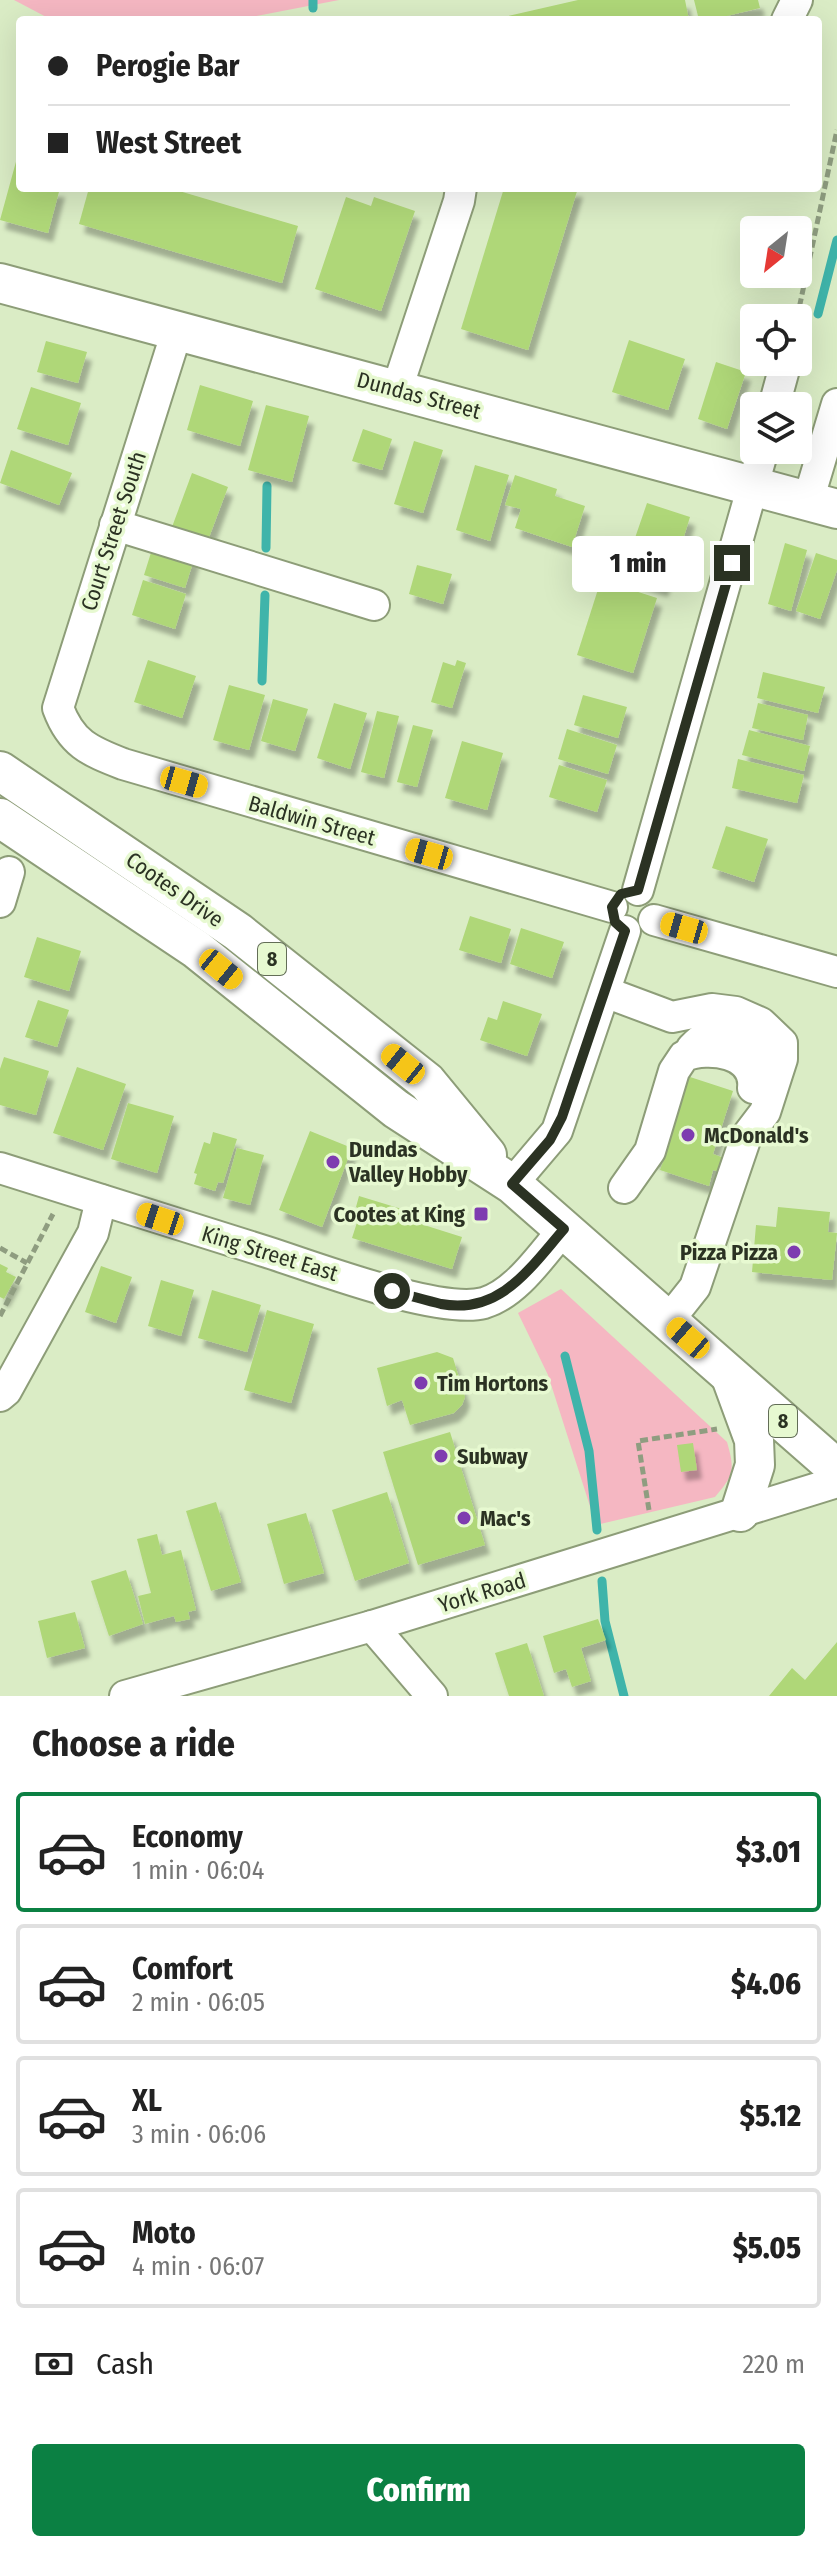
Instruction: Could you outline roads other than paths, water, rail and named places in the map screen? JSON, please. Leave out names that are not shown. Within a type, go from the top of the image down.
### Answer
[{"type":"main road","name":"Dundas Street","points":[[0,283],[822,505]]},
{"type":"main road","name":"Cootes Drive","points":[[0,771],[238,932],[427,1082],[512,1184]]},
{"type":"main road","name":"Cootes Drive","points":[[0,818],[196,949],[396,1109],[512,1184],[837,1469]]},
{"type":"main road","points":[[729,1373],[754,1440],[755,1465],[740,1512]]},
{"type":"street","points":[[397,389],[460,192]]},
{"type":"street","name":"Court Street South","points":[[66,730],[58,708],[177,331]]},
{"type":"street","points":[[822,505],[837,404]]},
{"type":"street","points":[[638,890],[759,464]]},
{"type":"street","points":[[115,525],[374,605]]},
{"type":"street","name":"Baldwin Street","points":[[66,730],[91,752],[123,764],[619,919]]},
{"type":"street","points":[[0,902],[9,872]]},
{"type":"street","points":[[512,1184],[557,1131],[605,992],[621,894],[638,890],[651,898],[654,920],[642,932],[619,919]]},
{"type":"street","points":[[654,920],[837,972]]},
{"type":"street","points":[[605,992],[672,1017],[712,1009],[736,1012],[761,1023],[776,1036],[782,1043],[782,1059],[765,1112],[746,1137]]},
{"type":"street","points":[[624,1188],[650,1151],[674,1071],[684,1056],[710,1050],[737,1059],[751,1071],[753,1088],[747,1106],[746,1137],[695,1287],[668,1321]]},
{"type":"street","name":"King Street East","points":[[0,1168],[367,1284],[444,1304],[480,1304],[498,1296],[524,1274],[564,1229]]},
{"type":"street","points":[[0,1396],[6,1391],[93,1233],[101,1200]]},
{"type":"street","name":"York Road","points":[[125,1696],[372,1626],[837,1482]]},
{"type":"street","points":[[372,1626],[432,1696]]},
{"type":"waterway","points":[[313,0],[313,8]]},
{"type":"waterway","points":[[818,314],[837,240]]},
{"type":"waterway","points":[[266,548],[267,486]]},
{"type":"waterway","points":[[262,681],[265,595]]},
{"type":"waterway","points":[[565,1356],[589,1451],[597,1530]]},
{"type":"waterway","points":[[602,1581],[605,1621],[624,1696]]},
{"type":"place","name":"McDonald's","points":[[688,1135]]},
{"type":"place","name":"Dundas Valley Hobby","points":[[333,1162]]},
{"type":"place","name":"Cootes at King","points":[[481,1214]]},
{"type":"place","name":"Pizza Pizza","points":[[794,1252]]},
{"type":"place","name":"Tim Hortons","points":[[421,1383]]},
{"type":"place","name":"Subway","points":[[441,1456]]},
{"type":"place","name":"Mac's","points":[[464,1518]]}]
